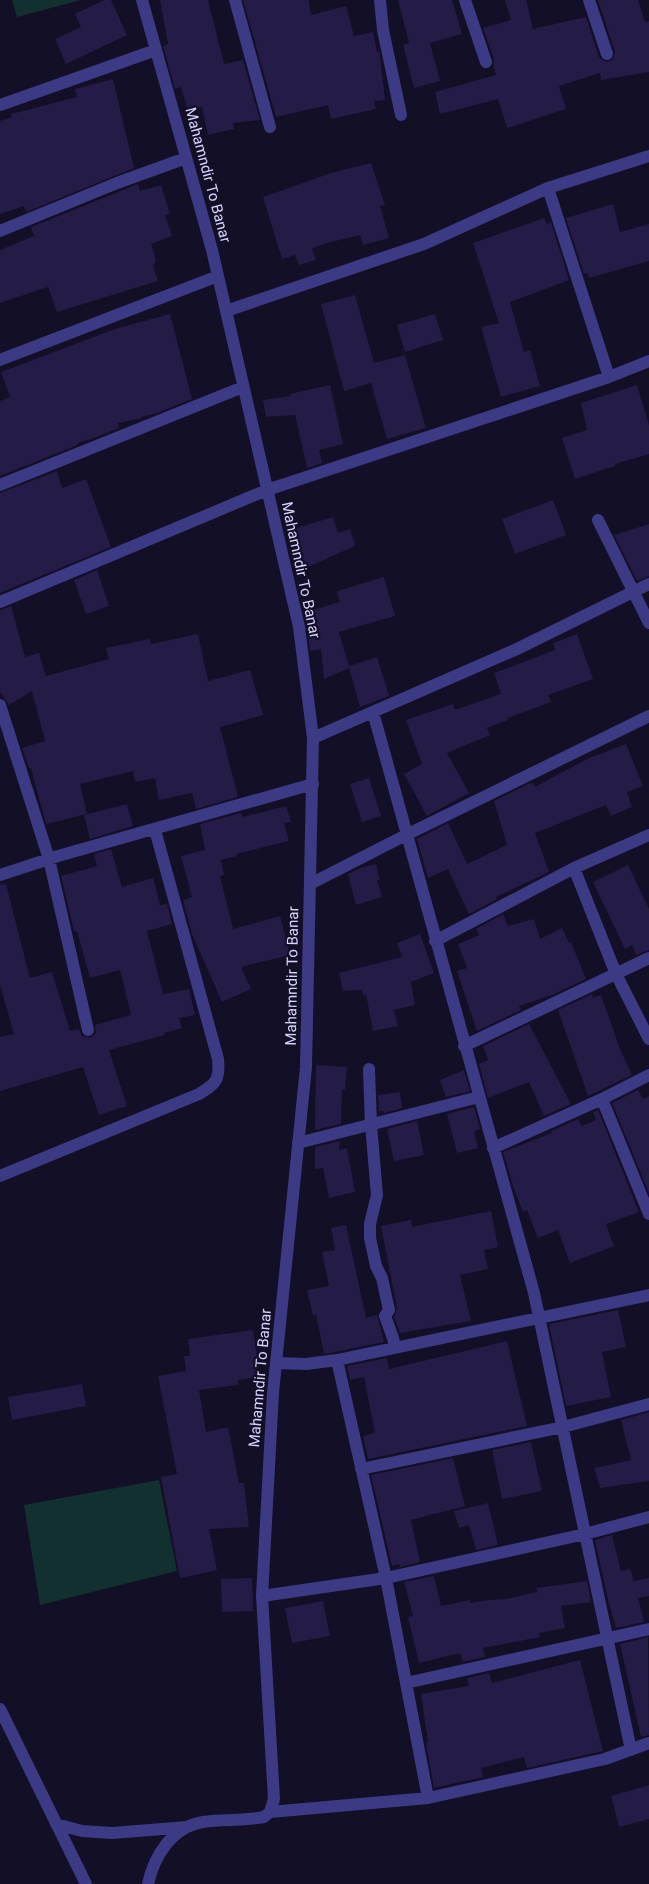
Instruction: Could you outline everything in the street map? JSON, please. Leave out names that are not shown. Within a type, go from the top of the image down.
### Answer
[{"type":"street","name":"Mahamndir To Banar","points":[[142,0],[218,276],[299,627],[313,738],[306,1067],[276,1363],[262,1596],[274,1799],[270,1812]]},
{"type":"street","points":[[235,0],[270,127]]},
{"type":"street","points":[[380,0],[383,30],[401,115]]},
{"type":"street","points":[[465,0],[486,62]]},
{"type":"street","points":[[589,0],[607,54]]},
{"type":"street","points":[[0,105],[156,50]]},
{"type":"street","points":[[226,311],[424,244],[548,188],[649,156]]},
{"type":"street","points":[[0,231],[117,183],[186,158]]},
{"type":"street","points":[[548,188],[609,377]]},
{"type":"street","points":[[0,360],[218,276]]},
{"type":"street","points":[[0,602],[267,490],[609,377],[649,361]]},
{"type":"street","points":[[0,485],[243,386]]},
{"type":"street","points":[[598,520],[649,623]]},
{"type":"street","points":[[313,738],[517,649],[649,584]]},
{"type":"street","points":[[0,705],[5,731],[49,859],[88,1030]]},
{"type":"street","points":[[373,712],[534,1293],[631,1750]]},
{"type":"street","points":[[310,884],[406,834],[649,716]]},
{"type":"street","points":[[0,875],[49,859],[313,784]]},
{"type":"street","points":[[0,1176],[198,1094],[213,1086],[219,1074],[218,1059],[155,830]]},
{"type":"street","points":[[436,941],[574,868],[649,834]]},
{"type":"street","points":[[574,868],[616,974],[649,1040]]},
{"type":"street","points":[[464,1046],[649,958]]},
{"type":"street","points":[[369,1069],[371,1125],[377,1196],[370,1224],[370,1238],[389,1310],[385,1316],[395,1347]]},
{"type":"street","points":[[493,1148],[602,1099],[649,1075]]},
{"type":"street","points":[[298,1143],[479,1097]]},
{"type":"street","points":[[602,1099],[649,1214]]},
{"type":"street","points":[[276,1363],[306,1364],[337,1360],[649,1295]]},
{"type":"street","points":[[337,1360],[386,1578],[428,1798]]},
{"type":"street","points":[[361,1469],[562,1427],[649,1404]]},
{"type":"street","points":[[262,1596],[386,1578],[585,1534],[649,1517]]},
{"type":"street","points":[[406,1683],[649,1629]]},
{"type":"street","points":[[0,1709],[86,1884]]},
{"type":"street","points":[[56,1824],[82,1831],[112,1833],[187,1827],[202,1822],[264,1817],[270,1812],[428,1798],[605,1760],[649,1743]]},
{"type":"street","points":[[148,1884],[152,1867],[160,1851],[174,1836],[187,1827]]},
{"type":"green space","points":[[12,0],[81,0],[17,17]]},
{"type":"green space","points":[[159,1480],[177,1571],[40,1605],[24,1505]]},
{"type":"building","points":[[104,0],[111,0],[127,35],[66,64],[55,39],[81,27],[75,14]]},
{"type":"building","points":[[160,0],[208,0],[224,64],[243,60],[260,120],[233,123],[234,129],[208,135],[202,107],[188,111],[181,87],[175,89],[163,46],[168,44]]},
{"type":"building","points":[[243,0],[309,0],[311,15],[346,6],[354,36],[373,32],[377,52],[379,51],[380,56],[385,100],[374,101],[376,109],[331,119],[328,105],[276,117]]},
{"type":"building","points":[[398,0],[452,0],[462,34],[430,43],[440,81],[414,88],[403,45],[409,43]]},
{"type":"building","points":[[505,0],[526,0],[533,29],[586,17],[599,57],[606,62],[613,60],[615,52],[598,0],[638,0],[645,22],[649,21],[649,72],[601,80],[600,73],[559,86],[566,109],[507,128],[498,99],[440,114],[435,92],[496,75],[493,65],[494,59],[483,28],[511,20]]},
{"type":"building","points":[[113,79],[134,168],[26,212],[24,206],[0,214],[0,121],[12,117],[11,114],[77,97],[75,89]]},
{"type":"building","points":[[371,163],[385,205],[380,206],[389,238],[363,245],[360,235],[323,244],[312,249],[316,260],[299,265],[295,255],[282,259],[263,197],[331,173]]},
{"type":"building","points":[[138,184],[140,191],[161,185],[170,214],[165,215],[172,236],[151,244],[156,260],[153,266],[158,281],[57,312],[48,287],[0,303],[0,250],[34,236],[31,227]]},
{"type":"building","points":[[613,204],[620,232],[649,224],[649,261],[589,278],[588,273],[584,274],[566,218]]},
{"type":"building","points":[[544,218],[547,224],[551,222],[569,280],[510,302],[524,352],[530,350],[540,386],[501,397],[481,327],[499,323],[473,243]]},
{"type":"building","points":[[355,295],[374,363],[405,355],[426,428],[387,439],[371,383],[344,391],[321,304]]},
{"type":"building","points":[[170,314],[192,399],[157,413],[118,423],[119,428],[80,442],[75,446],[0,476],[0,401],[10,397],[1,372],[115,329]]},
{"type":"building","points":[[435,314],[443,340],[405,352],[397,325]]},
{"type":"building","points":[[330,385],[343,444],[319,450],[322,463],[307,468],[295,415],[266,417],[263,400],[291,396],[290,394]]},
{"type":"building","points":[[637,385],[649,425],[649,454],[575,479],[562,438],[587,430],[581,403]]},
{"type":"building","points":[[57,471],[62,488],[86,479],[111,547],[0,593],[0,493]]},
{"type":"building","points":[[553,500],[566,535],[515,554],[502,519]]},
{"type":"building","points":[[333,517],[338,533],[350,529],[355,546],[297,572],[286,531]]},
{"type":"building","points":[[649,524],[649,576],[637,581],[614,535]]},
{"type":"building","points":[[97,570],[109,606],[86,614],[74,580]]},
{"type":"building","points":[[384,577],[395,616],[339,632],[349,666],[377,657],[389,696],[360,707],[349,668],[324,679],[321,649],[310,651],[305,612],[340,602],[337,591]]},
{"type":"building","points":[[11,606],[25,657],[39,653],[46,676],[109,659],[106,648],[150,639],[151,644],[198,634],[208,681],[250,670],[263,715],[220,727],[238,797],[196,809],[192,793],[159,800],[155,778],[135,782],[133,771],[80,784],[87,814],[46,824],[31,768],[29,768],[22,748],[45,741],[32,691],[9,705],[0,692],[0,610]]},
{"type":"building","points":[[577,634],[593,679],[548,695],[551,702],[507,718],[508,720],[487,728],[490,735],[447,753],[469,793],[427,816],[404,774],[422,764],[406,720],[453,704],[455,710],[501,694],[494,673],[555,650],[553,643]]},
{"type":"building","points":[[626,744],[643,786],[627,792],[632,807],[611,816],[606,805],[535,833],[549,872],[496,897],[497,899],[469,914],[448,869],[428,878],[417,839],[448,823],[467,864],[507,845],[494,801],[528,784],[534,783],[535,787],[587,759]]},
{"type":"building","points":[[369,778],[381,816],[362,822],[350,784]]},
{"type":"building","points":[[127,804],[133,826],[90,839],[84,815]]},
{"type":"building","points":[[286,806],[291,822],[284,823],[289,841],[236,854],[237,856],[221,860],[224,875],[220,876],[233,929],[280,916],[290,955],[241,967],[251,989],[222,1002],[192,934],[183,900],[192,897],[181,856],[205,850],[200,824],[241,813],[243,817]]},
{"type":"building","points":[[111,849],[122,887],[153,878],[160,905],[167,904],[172,924],[147,931],[163,994],[189,989],[195,1015],[179,1018],[182,1028],[164,1033],[165,1035],[109,1050],[127,1106],[99,1115],[83,1067],[0,1091],[0,1037],[14,1034],[0,985],[0,885],[6,884],[30,978],[52,972],[70,1031],[79,1029],[82,1036],[90,1038],[96,1033],[95,1025],[131,1015],[120,970],[90,978],[77,931],[74,931],[61,876],[97,866],[94,854]]},
{"type":"building","points":[[376,864],[380,880],[377,880],[382,897],[356,905],[348,874],[360,868]]},
{"type":"building","points":[[628,865],[649,909],[649,950],[636,955],[632,945],[625,949],[593,882]]},
{"type":"building","points":[[503,914],[508,926],[534,919],[540,939],[562,928],[569,943],[571,942],[586,979],[552,995],[519,1006],[521,1010],[477,1031],[457,971],[467,968],[458,944],[479,935],[476,929]]},
{"type":"building","points":[[420,934],[434,973],[411,982],[415,1005],[394,1010],[398,1026],[373,1031],[366,994],[363,995],[362,990],[343,991],[339,973],[402,957],[397,943]]},
{"type":"building","points":[[592,994],[593,998],[601,995],[620,1049],[632,1075],[588,1096],[558,1010]]},
{"type":"building","points":[[529,1024],[571,1104],[544,1116],[529,1082],[488,1098],[479,1064],[488,1060],[483,1046]]},
{"type":"building","points":[[316,1065],[347,1067],[345,1090],[342,1089],[341,1124],[315,1130]]},
{"type":"building","points":[[464,1070],[470,1091],[446,1097],[440,1080]]},
{"type":"building","points":[[638,1090],[643,1099],[649,1096],[649,1193],[612,1103]]},
{"type":"building","points":[[400,1092],[402,1108],[384,1113],[379,1111],[378,1095]]},
{"type":"building","points":[[474,1107],[480,1129],[474,1131],[478,1148],[457,1153],[447,1114]]},
{"type":"building","points":[[598,1110],[639,1212],[606,1224],[614,1246],[570,1263],[558,1230],[538,1238],[527,1210],[523,1212],[503,1152],[552,1133],[551,1131],[578,1119],[582,1126],[596,1120],[593,1112]]},
{"type":"building","points":[[417,1121],[424,1155],[394,1161],[387,1129]]},
{"type":"building","points":[[340,1141],[339,1150],[347,1148],[355,1192],[329,1198],[323,1168],[315,1169],[315,1147]]},
{"type":"building","points":[[491,1211],[498,1247],[484,1250],[488,1269],[460,1275],[471,1321],[400,1333],[394,1317],[397,1308],[381,1226],[411,1220],[412,1227]]},
{"type":"building","points":[[346,1225],[366,1318],[377,1315],[384,1342],[324,1354],[316,1315],[313,1316],[307,1290],[329,1286],[322,1252],[335,1250],[331,1228]]},
{"type":"building","points":[[618,1310],[626,1347],[602,1352],[611,1397],[566,1406],[549,1324]]},
{"type":"building","points":[[253,1330],[260,1377],[238,1380],[238,1385],[199,1390],[206,1432],[228,1427],[239,1483],[244,1483],[249,1527],[209,1529],[217,1570],[180,1578],[161,1477],[177,1474],[158,1376],[186,1371],[184,1356],[190,1356],[188,1339]]},
{"type":"building","points":[[507,1341],[527,1426],[368,1459],[363,1436],[375,1433],[364,1377],[350,1380],[347,1366],[387,1358],[389,1369]]},
{"type":"building","points":[[82,1384],[86,1406],[12,1420],[8,1397]]},
{"type":"building","points":[[649,1412],[649,1481],[600,1488],[594,1468],[631,1460],[621,1420]]},
{"type":"building","points":[[531,1442],[542,1491],[502,1499],[492,1450]]},
{"type":"building","points":[[453,1458],[465,1506],[411,1520],[420,1562],[400,1567],[399,1564],[392,1566],[371,1475]]},
{"type":"building","points":[[488,1503],[498,1545],[476,1550],[469,1525],[459,1528],[454,1511]]},
{"type":"building","points":[[612,1535],[621,1571],[630,1569],[634,1581],[649,1578],[649,1596],[638,1598],[644,1622],[616,1628],[595,1540]]},
{"type":"building","points":[[434,1576],[441,1606],[470,1600],[471,1603],[506,1599],[537,1592],[536,1588],[587,1581],[591,1602],[561,1606],[565,1628],[539,1633],[540,1637],[483,1648],[485,1657],[463,1662],[461,1654],[456,1654],[419,1663],[408,1617],[413,1616],[404,1582]]},
{"type":"building","points":[[252,1578],[253,1611],[222,1612],[221,1579]]},
{"type":"building","points":[[323,1601],[330,1636],[292,1643],[285,1608]]},
{"type":"building","points":[[648,1637],[649,1735],[641,1737],[620,1644]]},
{"type":"building","points":[[580,1660],[603,1751],[527,1768],[524,1757],[481,1768],[483,1777],[434,1788],[426,1743],[428,1742],[421,1694],[469,1686],[467,1678],[489,1673],[492,1683]]},
{"type":"building","points":[[649,1785],[649,1819],[619,1827],[611,1796]]}]
